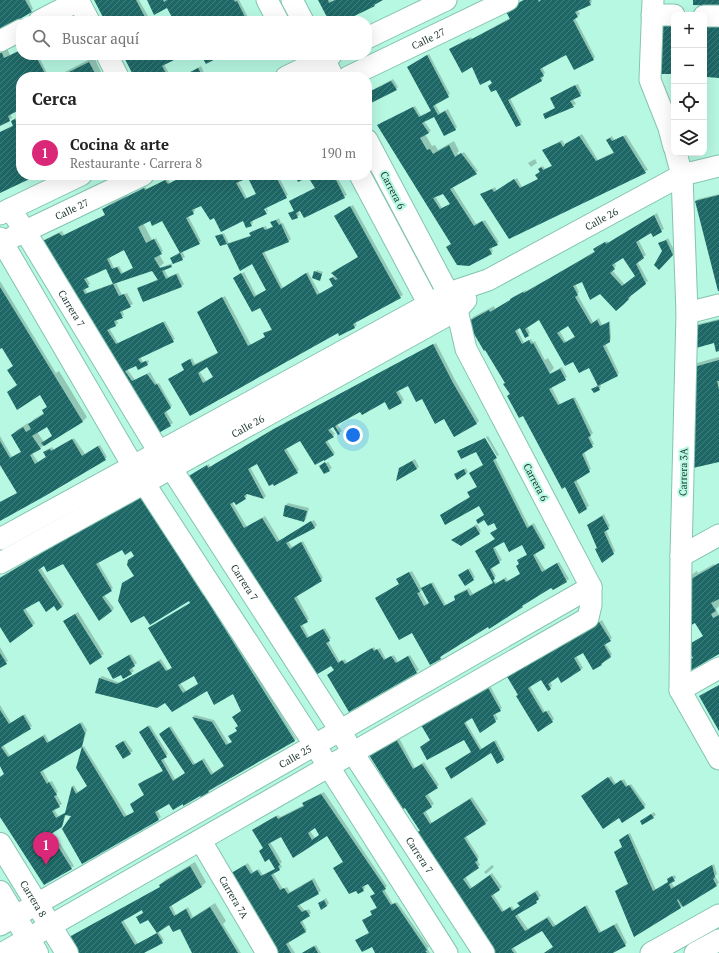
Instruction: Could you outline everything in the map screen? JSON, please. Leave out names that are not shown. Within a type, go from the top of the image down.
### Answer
[{"type":"street","points":[[48,16],[78,0],[86,16]]},
{"type":"street","points":[[267,0],[275,16]]},
{"type":"street","points":[[292,0],[300,16]]},
{"type":"street","points":[[372,36],[446,0]]},
{"type":"street","name":"Calle 27","points":[[358,72],[508,0]]},
{"type":"street","points":[[671,14],[652,7],[650,80],[671,136]]},
{"type":"street","points":[[707,16],[719,16]]},
{"type":"street","points":[[0,41],[16,33]]},
{"type":"street","points":[[110,60],[116,72]]},
{"type":"street","points":[[298,69],[317,60]]},
{"type":"street","points":[[327,60],[331,72]]},
{"type":"street","name":"Carrera 6","points":[[353,753],[588,618],[591,605],[590,587],[466,349],[453,301],[372,149]]},
{"type":"street","name":"Carrera 3A","points":[[677,156],[682,175],[687,313],[681,556],[680,690],[719,759]]},
{"type":"street","name":"Calle 26","points":[[0,539],[139,474],[453,301],[488,280],[682,175],[719,166]]},
{"type":"street","points":[[5,212],[71,180]]},
{"type":"street","name":"Calle 27","points":[[1,241],[132,180]]},
{"type":"street","name":"Carrera 6","points":[[363,180],[433,312],[466,349]]},
{"type":"street","name":"Carrera 7","points":[[5,212],[25,231],[165,460],[340,730],[353,753],[484,953]]},
{"type":"street","points":[[1,241],[139,474],[329,767],[447,953]]},
{"type":"street","points":[[687,313],[719,305]]},
{"type":"street","name":"Calle 26","points":[[0,562],[139,474]]},
{"type":"street","points":[[681,556],[719,535]]},
{"type":"street","name":"Calle 25","points":[[8,920],[590,587]]},
{"type":"street","points":[[680,690],[719,668]]},
{"type":"street","points":[[3,953],[33,946],[50,926],[353,753]]},
{"type":"street","name":"Carrera 7A","points":[[201,841],[267,953]]},
{"type":"street","name":"Carrera 8","points":[[0,844],[67,953]]},
{"type":"street","points":[[0,892],[8,920],[33,946]]},
{"type":"street","points":[[650,953],[719,915]]},
{"type":"street","points":[[695,953],[719,940]]},
{"type":"building","points":[[0,0],[25,0],[32,12],[25,16],[16,16],[16,21],[0,30]]},
{"type":"building","points":[[94,0],[136,0],[144,16],[102,16]]},
{"type":"building","points":[[147,0],[163,0],[164,2],[167,0],[234,0],[235,2],[237,1],[244,16],[171,16],[167,8],[154,15]]},
{"type":"building","points":[[318,0],[328,0],[329,3],[335,0],[383,0],[374,5],[375,6],[354,16],[326,16]]},
{"type":"building","points":[[524,0],[538,0],[539,2],[541,0],[591,0],[589,1],[591,5],[575,12],[578,17],[573,20],[594,60],[574,70],[566,55],[540,69],[544,76],[540,78],[542,81],[508,100],[521,125],[516,127],[496,90],[491,92],[488,86],[492,83],[490,80],[480,85],[472,67],[462,73],[449,49],[510,19],[505,10]]},
{"type":"building","points":[[693,0],[719,0],[719,6],[693,5]]},
{"type":"building","points":[[659,23],[671,24],[671,74],[657,74]]},
{"type":"building","points":[[707,25],[719,25],[719,78],[707,77]]},
{"type":"building","points":[[16,52],[16,60],[38,60],[44,72],[16,72],[16,112],[8,116],[10,121],[0,126],[0,53],[2,53],[4,58]]},
{"type":"building","points":[[427,55],[449,97],[433,106],[438,115],[445,111],[456,130],[444,136],[434,117],[422,123],[429,133],[420,138],[427,150],[430,149],[433,154],[449,145],[455,157],[461,153],[477,174],[450,189],[474,226],[482,221],[498,245],[489,249],[492,254],[469,266],[457,265],[446,247],[451,244],[377,125],[413,107],[419,117],[431,111],[407,67]],"holes":[[[443,194],[450,204],[440,209],[433,198]]]},
{"type":"building","points":[[126,60],[174,60],[162,66],[165,72],[132,72]]},
{"type":"building","points":[[204,60],[214,60],[206,64]]},
{"type":"building","points":[[89,62],[94,72],[69,72]]},
{"type":"building","points":[[198,68],[200,72],[190,72]]},
{"type":"building","points":[[391,81],[397,90],[372,102],[372,90]]},
{"type":"building","points":[[575,85],[581,96],[570,101],[574,107],[545,119],[543,114],[555,108],[550,98]]},
{"type":"building","points":[[15,119],[16,122],[16,180],[27,180],[0,193],[0,132],[13,126],[11,121]]},
{"type":"building","points":[[579,136],[596,161],[614,153],[606,140],[610,138],[612,141],[623,136],[646,173],[509,239],[480,194],[492,189],[494,192],[514,179],[520,188],[538,179],[535,175],[540,172],[538,169],[541,167],[543,170],[552,166],[542,150],[560,142],[563,147],[565,144]]},
{"type":"building","points":[[165,180],[168,184],[176,180],[243,180],[236,183],[245,199],[256,194],[249,180],[278,180],[287,198],[264,209],[267,214],[250,222],[252,226],[246,228],[243,221],[221,232],[214,218],[210,220],[201,206],[192,210],[194,214],[186,218],[200,244],[180,253],[162,221],[152,226],[150,221],[138,227],[146,243],[154,239],[162,254],[154,258],[160,268],[171,265],[172,267],[162,271],[166,279],[176,274],[182,287],[143,302],[137,288],[158,280],[152,271],[113,284],[119,296],[124,294],[131,307],[120,312],[123,318],[114,321],[116,326],[107,330],[116,344],[163,322],[174,342],[138,359],[141,363],[146,361],[148,365],[138,370],[136,366],[125,371],[132,381],[147,374],[155,385],[157,384],[171,408],[164,413],[171,426],[155,435],[37,244],[59,233],[62,236],[105,215],[102,209],[144,188],[145,190]],"holes":[[[124,250],[133,268],[121,274],[117,267],[112,269],[107,259]],[[106,269],[113,284],[85,294],[83,290],[89,287],[84,279]]]},
{"type":"building","points":[[310,180],[336,180],[345,198],[304,218],[300,211],[296,213],[298,218],[292,220],[288,213],[294,211],[289,201],[315,188]]},
{"type":"building","points":[[719,195],[719,291],[718,291],[695,201]]},
{"type":"building","points":[[350,206],[401,298],[353,324],[355,328],[339,336],[338,333],[190,416],[168,379],[184,370],[181,364],[190,359],[193,366],[218,353],[197,312],[222,297],[248,346],[265,337],[263,333],[272,330],[260,308],[252,312],[233,278],[241,273],[254,297],[266,290],[252,264],[240,271],[227,244],[251,236],[249,233],[263,227],[265,230],[273,227],[270,222],[276,220],[279,225],[281,224],[289,242],[262,253],[281,289],[306,273],[317,295],[333,286],[329,279],[333,277],[335,280],[338,279],[331,273],[358,257],[334,216]],"holes":[[[207,367],[213,377],[203,383],[198,373]]]},
{"type":"building","points":[[654,215],[662,232],[653,237],[651,233],[636,242],[644,258],[636,264],[646,284],[628,298],[629,299],[623,305],[616,311],[600,294],[590,300],[582,282],[573,286],[578,295],[575,297],[591,324],[597,320],[600,326],[609,322],[610,342],[603,346],[618,376],[598,386],[589,368],[579,373],[573,362],[565,366],[539,320],[525,329],[529,336],[525,338],[520,328],[515,331],[522,344],[529,340],[531,344],[533,343],[550,374],[560,369],[566,380],[549,389],[558,405],[573,398],[591,436],[588,437],[593,447],[582,454],[590,472],[574,482],[587,509],[579,514],[565,487],[562,489],[523,416],[519,418],[507,396],[510,394],[503,384],[505,383],[467,322],[489,310],[490,312],[510,299],[523,292],[524,293],[595,252],[593,249],[605,242],[606,244]],"holes":[[[623,258],[635,276],[622,286],[610,273],[615,269],[612,265]],[[568,326],[575,337],[564,343],[557,333]]]},
{"type":"building","points":[[222,234],[227,244],[220,246],[215,236]]},
{"type":"building","points":[[666,240],[673,255],[659,270],[654,265],[662,251],[658,243]]},
{"type":"building","points":[[180,253],[183,260],[173,264],[170,258]]},
{"type":"building","points":[[314,271],[322,274],[320,281],[312,278]]},
{"type":"building","points":[[0,287],[83,422],[44,446],[41,443],[52,436],[47,427],[32,436],[41,449],[30,455],[35,464],[46,457],[43,452],[50,449],[51,451],[72,439],[82,456],[98,446],[106,460],[0,521],[0,502],[17,493],[0,465],[0,441],[10,458],[21,452],[11,435],[23,427],[26,432],[31,429],[28,424],[44,414],[42,410],[47,407],[40,395],[17,410],[7,392],[17,385],[7,370],[13,366],[2,348],[0,349]]},
{"type":"building","points":[[719,320],[719,351],[716,352],[714,343],[696,348],[691,327]]},
{"type":"building","points":[[433,344],[453,383],[477,424],[454,437],[444,419],[435,424],[422,399],[416,402],[408,386],[396,392],[402,403],[389,410],[385,402],[362,415],[360,412],[335,426],[340,434],[338,435],[333,427],[328,430],[334,437],[325,442],[334,455],[324,461],[315,465],[300,441],[284,450],[298,473],[274,486],[273,484],[269,486],[257,464],[248,469],[264,499],[247,494],[244,496],[246,499],[236,505],[234,502],[230,504],[244,528],[262,518],[277,542],[311,521],[315,528],[286,543],[290,549],[301,542],[322,581],[294,598],[308,622],[300,626],[307,638],[323,629],[330,641],[326,643],[338,663],[342,660],[345,664],[372,648],[374,651],[377,649],[384,660],[391,656],[396,663],[408,656],[417,673],[349,712],[327,675],[334,670],[331,666],[309,679],[187,477],[207,465],[208,468],[272,430]]},
{"type":"building","points":[[719,360],[719,381],[717,381],[719,390],[719,462],[693,468],[687,369]]},
{"type":"building","points":[[598,386],[600,390],[594,393],[591,389]]},
{"type":"building","points":[[485,438],[497,458],[493,460],[527,528],[532,525],[545,548],[533,555],[542,572],[557,563],[567,582],[553,590],[551,588],[489,629],[488,627],[440,657],[441,659],[430,665],[412,633],[399,640],[375,598],[399,584],[396,579],[409,572],[420,592],[417,593],[424,606],[429,603],[421,588],[431,583],[444,606],[455,600],[454,596],[467,590],[470,596],[493,583],[475,551],[495,539],[490,533],[497,529],[494,523],[488,526],[484,520],[478,524],[476,520],[484,515],[479,506],[445,525],[440,515],[470,497],[467,492],[477,487],[469,473],[483,465],[476,452],[461,459],[457,451]],"holes":[[[504,542],[509,552],[522,545],[527,555],[517,560],[519,564],[516,566],[520,574],[506,582],[504,579],[495,584],[493,580],[495,579],[490,569],[500,563],[493,548]]]},
{"type":"building","points":[[412,461],[417,469],[396,481],[399,468]]},
{"type":"building","points":[[325,462],[330,471],[324,474],[319,466]]},
{"type":"building","points":[[464,469],[466,474],[457,480],[454,474]]},
{"type":"building","points":[[142,491],[166,536],[203,595],[206,594],[215,609],[213,610],[295,741],[208,791],[209,792],[201,797],[200,796],[173,810],[169,804],[155,812],[159,820],[82,864],[62,829],[71,816],[65,815],[62,827],[51,834],[52,837],[43,842],[48,850],[57,845],[72,869],[44,885],[0,817],[0,777],[4,774],[0,766],[0,710],[9,724],[23,715],[31,729],[1,747],[8,757],[43,736],[47,743],[80,723],[85,733],[82,747],[124,817],[134,812],[130,804],[144,795],[138,784],[163,771],[139,732],[148,726],[167,757],[161,760],[173,781],[185,773],[159,734],[169,727],[193,765],[202,760],[211,775],[224,766],[192,717],[212,722],[226,745],[232,742],[228,736],[237,731],[235,728],[238,726],[232,717],[241,711],[233,694],[214,705],[207,691],[172,712],[165,703],[157,708],[95,693],[99,678],[117,684],[159,661],[166,671],[172,668],[148,628],[190,603],[189,601],[150,625],[144,616],[131,623],[118,601],[122,583],[134,576],[127,565],[128,560],[134,556],[131,551],[125,555],[122,550],[96,564],[112,591],[102,597],[112,611],[99,621],[63,564],[47,572],[44,566],[38,570],[62,607],[57,611],[54,606],[46,612],[39,601],[23,610],[33,626],[10,643],[0,627],[0,578]],"holes":[[[194,676],[198,684],[183,693],[178,685]],[[82,747],[76,768],[87,786],[76,794],[72,786],[65,813],[56,818],[52,811],[60,807],[54,796],[57,795],[49,782],[47,784],[40,772]]]},
{"type":"building","points":[[285,505],[307,511],[304,522],[283,516]]},
{"type":"building","points":[[602,516],[609,529],[604,532],[614,554],[602,563],[595,549],[597,548],[587,525]]},
{"type":"building","points":[[475,526],[480,534],[461,546],[451,540]]},
{"type":"building","points":[[719,563],[719,599],[711,603],[716,611],[711,614],[713,618],[719,615],[719,654],[690,671],[685,663],[693,658],[686,646],[703,636],[695,623],[686,628],[691,579]]},
{"type":"building","points":[[468,569],[474,580],[465,586],[458,575]]},
{"type":"building","points":[[75,614],[102,657],[90,665],[63,621]]},
{"type":"building","points":[[599,622],[611,641],[604,645],[611,657],[601,664],[602,665],[593,670],[583,653],[574,658],[581,670],[561,683],[558,677],[548,684],[551,689],[548,691],[541,680],[528,688],[543,713],[546,711],[553,722],[538,732],[516,696],[518,695],[506,675]]},
{"type":"building","points":[[0,653],[7,664],[0,668]]},
{"type":"building","points":[[129,655],[135,666],[129,670],[132,674],[123,679],[121,675],[113,679],[107,668]]},
{"type":"building","points":[[719,685],[719,731],[699,696]]},
{"type":"building","points":[[487,686],[501,711],[493,715],[496,722],[480,733],[472,718],[464,723],[480,750],[494,741],[504,760],[497,764],[491,753],[451,779],[445,768],[471,752],[464,740],[427,760],[420,747],[430,740],[421,725]]},
{"type":"building","points":[[396,739],[413,769],[422,764],[438,788],[425,796],[432,807],[423,813],[430,824],[470,799],[486,824],[464,838],[478,860],[475,862],[479,868],[463,879],[470,889],[490,875],[500,890],[491,896],[502,912],[510,907],[512,911],[520,906],[517,903],[535,892],[539,899],[536,901],[537,903],[515,916],[525,931],[547,918],[553,927],[585,906],[599,933],[614,925],[626,946],[613,953],[544,953],[553,947],[542,931],[511,949],[514,953],[495,953],[417,832],[420,831],[405,808],[403,809],[369,755]]},
{"type":"building","points":[[123,741],[131,754],[123,759],[115,746]]},
{"type":"building","points":[[608,777],[614,785],[621,780],[626,787],[629,785],[645,808],[622,823],[619,818],[603,829],[581,796]]},
{"type":"building","points":[[321,794],[386,889],[382,891],[391,905],[395,903],[427,950],[425,951],[427,953],[375,953],[372,947],[362,952],[355,940],[369,933],[362,920],[372,915],[370,911],[377,908],[370,896],[375,894],[368,884],[362,887],[364,891],[358,894],[356,891],[349,894],[333,868],[343,862],[327,836],[293,858],[281,837],[268,844],[280,865],[278,866],[280,870],[271,875],[280,890],[284,888],[288,894],[312,880],[319,894],[297,906],[302,912],[306,910],[310,916],[300,922],[306,932],[286,944],[291,953],[274,953],[228,875],[245,865],[251,874],[257,870],[261,876],[275,869],[269,859],[265,862],[259,851],[263,848],[252,830],[276,816],[278,819],[304,806],[302,803]],"holes":[[[315,828],[319,835],[312,840],[308,833]]]},
{"type":"building","points":[[651,814],[654,818],[642,825],[640,821]]},
{"type":"building","points":[[628,834],[653,891],[668,882],[667,879],[672,876],[675,881],[669,884],[671,889],[712,865],[715,877],[713,879],[717,886],[683,907],[678,899],[677,900],[681,908],[634,937],[615,891],[628,884],[614,852],[622,847],[619,840]]},
{"type":"building","points":[[190,866],[202,887],[169,907],[174,916],[186,909],[191,919],[210,907],[238,953],[192,953],[180,929],[173,932],[169,925],[157,933],[163,943],[144,953],[79,953],[69,937],[160,887],[159,885]],"holes":[[[142,910],[143,913],[136,917],[140,924],[148,920],[157,933],[135,945],[121,922]]]},
{"type":"building","points":[[324,900],[327,906],[321,910],[318,903]]},
{"type":"building","points":[[314,946],[318,953],[302,953]]},
{"type":"place","name":"Cocina & arte","points":[[46,865]]}]
